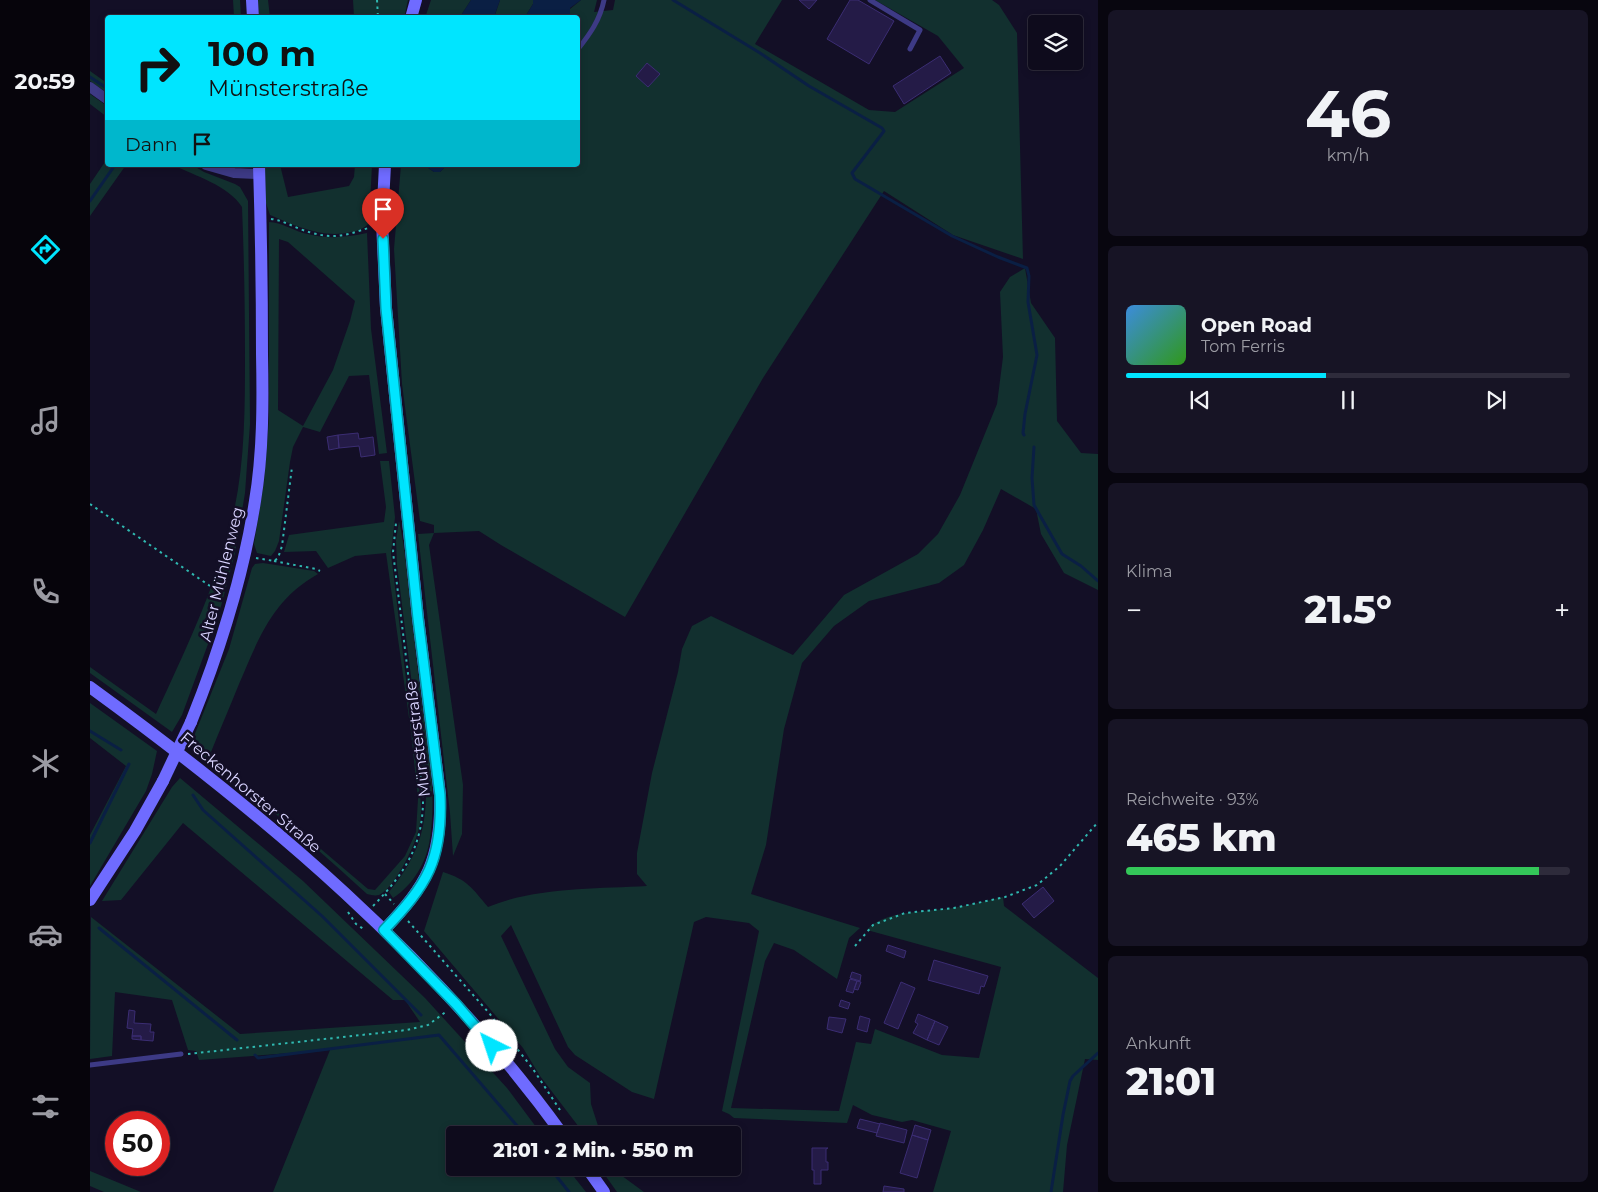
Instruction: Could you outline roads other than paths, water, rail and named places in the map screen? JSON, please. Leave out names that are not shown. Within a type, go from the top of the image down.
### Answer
[{"type":"main road","points":[[252,0],[253,15]]},
{"type":"main road","points":[[412,15],[416,0]]},
{"type":"main road","name":"Münsterstraße","points":[[384,930],[416,894],[427,876],[439,837],[441,816],[418,618],[386,308],[382,222],[385,167]]},
{"type":"main road","name":"Alter Mühlenweg","points":[[90,900],[135,831],[191,722],[221,645],[245,556],[256,499],[262,424],[259,170]]},
{"type":"main road","name":"Freckenhorster Straße","points":[[90,687],[165,742],[247,807],[384,930]]},
{"type":"main road","points":[[384,930],[456,1004],[529,1088],[556,1126]]},
{"type":"main road","points":[[593,1176],[604,1192]]},
{"type":"street","points":[[90,87],[105,98]]},
{"type":"street","points":[[213,167],[234,173],[259,170]]},
{"type":"lane","points":[[580,46],[592,31],[602,12],[604,0]]},
{"type":"lane","points":[[870,0],[920,30],[910,49]]},
{"type":"lane","points":[[90,1065],[181,1054]]},
{"type":"water","points":[[471,0],[500,0],[495,15],[461,15]]},
{"type":"water","points":[[533,0],[581,0],[570,8],[570,15],[526,15],[533,4]]},
{"type":"water","points":[[427,167],[445,167],[440,172],[434,172]]},
{"type":"waterway","points":[[673,0],[760,53],[809,86],[882,128],[884,131],[852,173],[855,179],[952,236],[1027,268],[1029,276],[1028,302],[1037,355],[1025,414],[1024,435]]},
{"type":"waterway","points":[[90,77],[105,87]]},
{"type":"waterway","points":[[90,201],[114,167]]},
{"type":"waterway","points":[[1034,447],[1032,478],[1034,505],[1062,554],[1081,566],[1098,581]]},
{"type":"waterway","points":[[90,731],[121,750]]},
{"type":"waterway","points":[[90,843],[129,764]]},
{"type":"waterway","points":[[193,795],[203,810],[322,916],[421,1015]]},
{"type":"waterway","points":[[99,928],[237,1040]]},
{"type":"waterway","points":[[255,1055],[258,1058],[439,1035],[517,1126]]},
{"type":"waterway","points":[[1051,1192],[1070,1081],[1098,1053]]},
{"type":"waterway","points":[[556,1176],[569,1192]]}]
